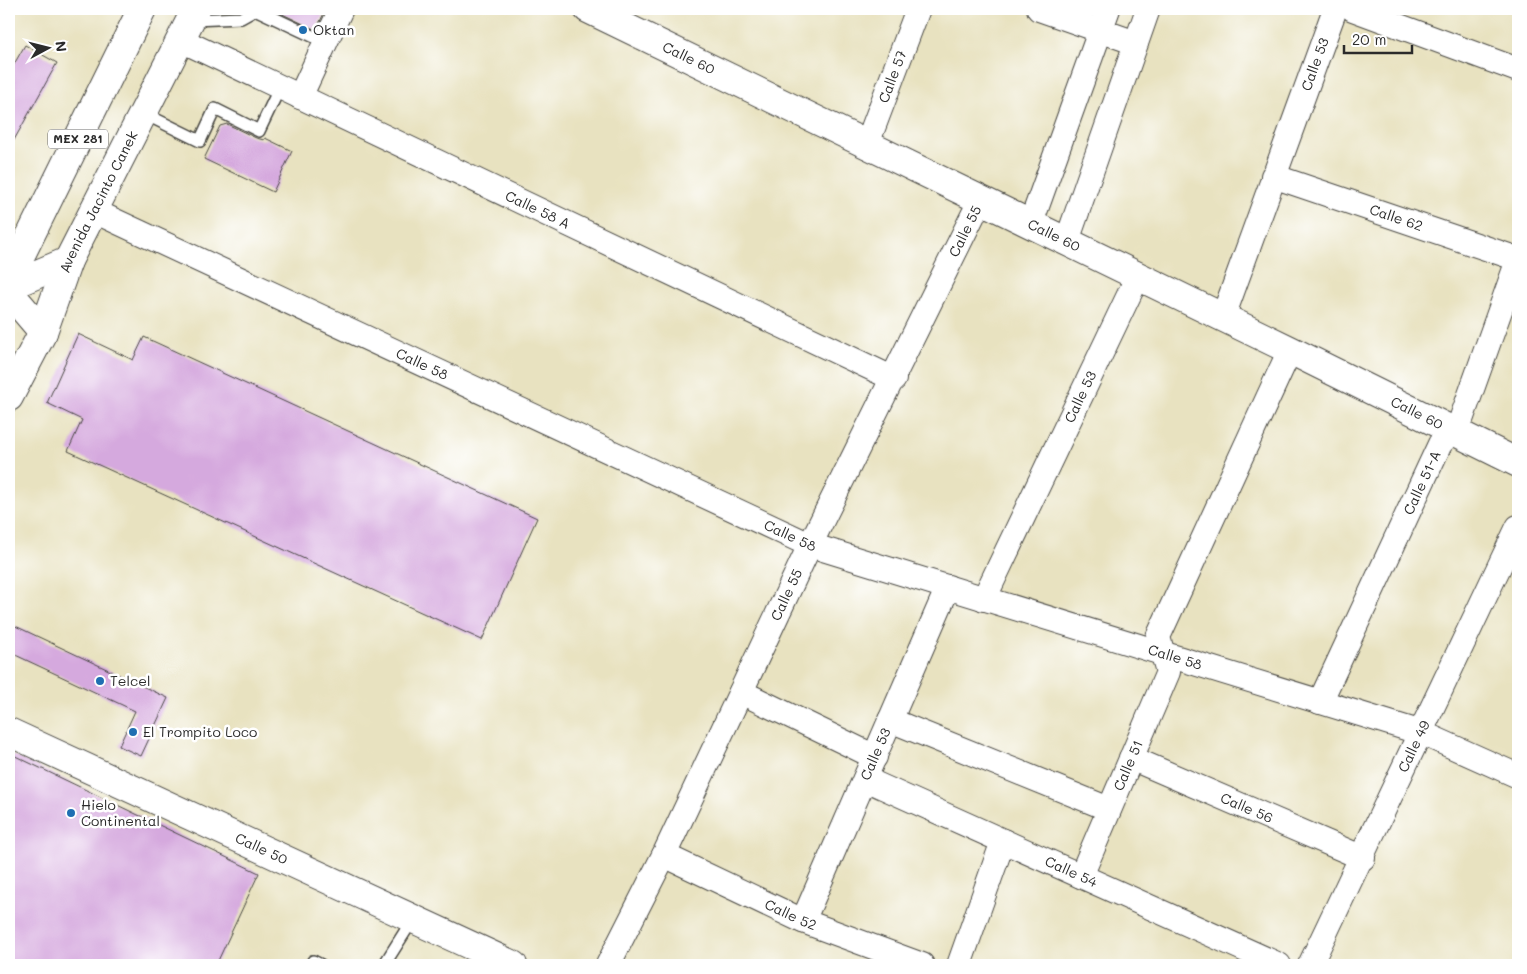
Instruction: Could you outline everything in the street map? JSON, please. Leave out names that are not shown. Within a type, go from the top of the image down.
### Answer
[{"type":"street","name":"MEX 281","points":[[9,279],[142,9]]},
{"type":"street","points":[[290,92],[326,42],[341,9]]},
{"type":"street","name":"Calle 60","points":[[588,9],[1031,223],[1518,463]]},
{"type":"street","name":"Calle 57","points":[[867,144],[918,9]]},
{"type":"street","points":[[1039,9],[1136,43]]},
{"type":"street","points":[[1031,223],[1108,9]]},
{"type":"street","points":[[1067,241],[1148,9]]},
{"type":"street","name":"Calle 53","points":[[1223,317],[1334,9]]},
{"type":"street","points":[[1353,9],[1518,70]]},
{"type":"street","name":"Calle 58 A","points":[[189,23],[290,92],[894,379]]},
{"type":"street","name":"Avenida Jacinto Canek","points":[[9,397],[43,332],[68,261],[142,112],[189,23]]},
{"type":"street","name":"Calle 62","points":[[1273,176],[1518,260]]},
{"type":"street","name":"Calle 55","points":[[608,965],[664,854],[810,545],[894,379],[981,199]]},
{"type":"street","name":"Calle 58","points":[[94,211],[810,545],[1422,733],[1518,776]]},
{"type":"street","name":"Calle 51-A","points":[[1320,702],[1440,444],[1461,420],[1518,260]]},
{"type":"street","points":[[9,286],[68,261]]},
{"type":"street","name":"Calle 53","points":[[984,599],[1138,276]]},
{"type":"street","points":[[9,292],[43,332]]},
{"type":"street","points":[[1163,654],[1158,637],[1290,350]]},
{"type":"street","name":"Calle 49","points":[[1318,963],[1362,858],[1518,528]]},
{"type":"street","name":"Calle 53","points":[[803,921],[948,588]]},
{"type":"street","name":"Calle 51","points":[[1081,876],[1168,672],[1163,654]]},
{"type":"street","points":[[741,692],[874,757]]},
{"type":"street","points":[[890,720],[1109,810]]},
{"type":"street","name":"Calle 50","points":[[9,732],[513,965]]},
{"type":"street","name":"Calle 56","points":[[1131,758],[1362,858]]},
{"type":"street","name":"Calle 54","points":[[865,778],[1279,965]]},
{"type":"street","points":[[959,965],[1003,841]]},
{"type":"street","name":"Calle 52","points":[[664,854],[803,921],[922,965]]},
{"type":"lane","points":[[189,23],[241,18],[257,9],[326,42]]},
{"type":"lane","points":[[142,112],[200,141],[215,109],[259,131],[290,92]]},
{"type":"lane","points":[[384,965],[413,919]]},
{"type":"building","points":[[272,9],[326,9],[316,30]]},
{"type":"building","points":[[25,45],[57,63],[9,149],[9,73]]},
{"type":"building","points":[[227,124],[256,138],[264,140],[265,138],[292,151],[273,192],[204,159],[220,126]]},
{"type":"building","points":[[78,334],[133,360],[144,337],[537,518],[482,640],[68,451],[82,420],[47,403]]},
{"type":"building","points":[[9,623],[168,698],[141,756],[119,746],[135,711],[9,652]]},
{"type":"building","name":"Hielo Continental","points":[[9,753],[259,873],[216,965],[9,965]]},
{"type":"place","name":"Oktan","points":[[303,30]]},
{"type":"place","name":"Telcel","points":[[100,681]]},
{"type":"place","name":"El Trompito Loco","points":[[133,732]]},
{"type":"place","name":"Hielo Continental","points":[[71,813]]}]
